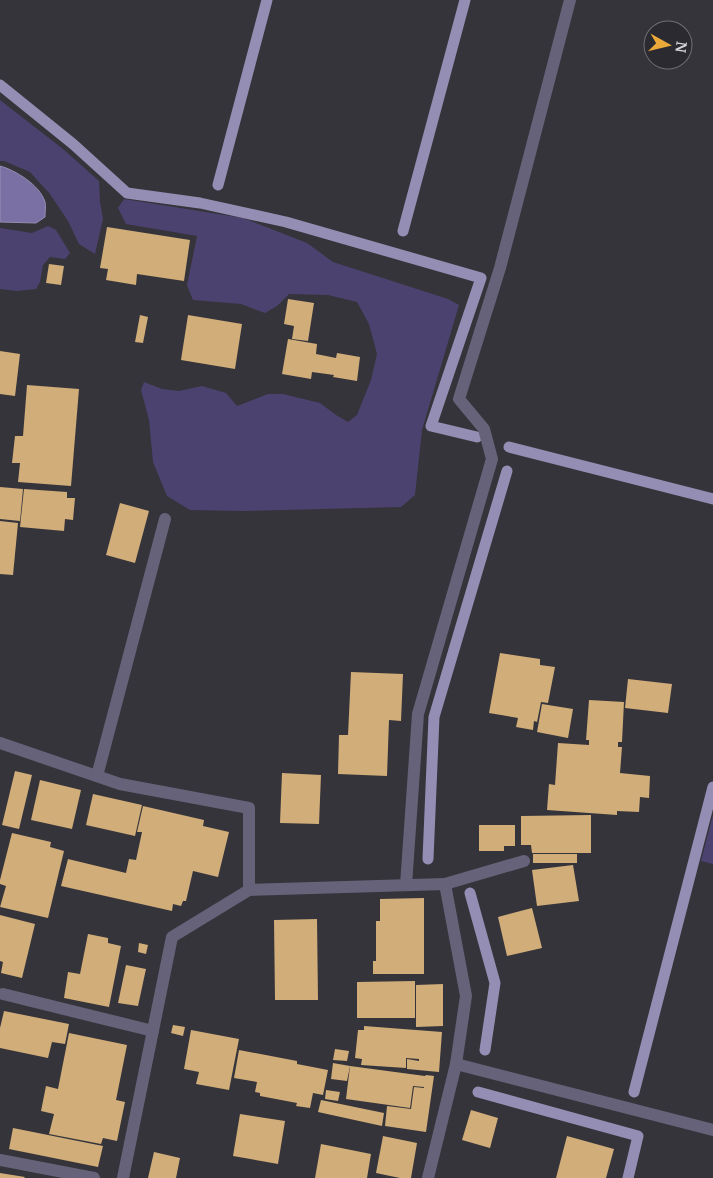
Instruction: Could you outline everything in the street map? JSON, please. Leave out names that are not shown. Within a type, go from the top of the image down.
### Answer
[{"type":"street","points":[[406,885],[418,714],[492,459],[484,430],[459,399],[500,268],[570,0]]},
{"type":"street","points":[[97,776],[165,519]]},
{"type":"street","points":[[0,743],[120,784],[249,808],[249,890]]},
{"type":"street","points":[[123,1178],[172,937],[249,890],[446,884],[524,861]]},
{"type":"street","points":[[428,1178],[456,1064],[466,996],[446,884]]},
{"type":"street","points":[[3,994],[153,1030]]},
{"type":"street","points":[[456,1064],[713,1130]]},
{"type":"street","points":[[0,1160],[94,1178]]},
{"type":"shaded area","points":[[0,100],[63,149],[99,181],[103,219],[95,254],[79,244],[68,221],[50,194],[30,172],[0,161]]},
{"type":"shaded area","points":[[0,166],[13,171],[33,184],[45,202],[45,217],[36,223],[0,222]]},
{"type":"shaded area","points":[[124,199],[243,218],[307,243],[333,262],[448,299],[459,305],[422,430],[415,495],[401,507],[242,511],[190,510],[167,496],[153,462],[149,420],[141,390],[144,382],[162,389],[179,391],[202,386],[226,393],[237,406],[268,394],[283,394],[320,403],[348,422],[357,415],[371,380],[377,354],[369,324],[357,302],[328,295],[289,294],[277,306],[265,313],[241,304],[193,300],[187,285],[197,236],[126,224],[118,208]]},
{"type":"shaded area","points":[[48,226],[56,230],[70,253],[65,259],[50,257],[43,265],[40,282],[36,289],[17,291],[0,289],[0,228],[32,233]]},
{"type":"shaded area","points":[[713,815],[713,864],[701,861]]},
{"type":"building","points":[[107,227],[190,240],[184,281],[137,274],[136,285],[106,280],[108,269],[100,268]]},
{"type":"building","points":[[49,264],[64,266],[61,285],[46,283]]},
{"type":"building","points":[[288,299],[314,303],[308,341],[292,339],[294,326],[284,324]]},
{"type":"building","points":[[140,315],[148,317],[143,343],[135,342]]},
{"type":"building","points":[[188,315],[242,324],[235,369],[181,360]]},
{"type":"building","points":[[288,339],[317,344],[316,354],[336,358],[337,353],[360,357],[357,381],[312,372],[311,379],[282,374]]},
{"type":"building","points":[[0,351],[20,354],[15,396],[0,394]]},
{"type":"building","points":[[27,385],[79,389],[71,486],[18,482],[20,463],[12,463],[15,436],[23,436]]},
{"type":"building","points":[[0,487],[23,489],[20,521],[0,519]]},
{"type":"building","points":[[24,489],[67,492],[67,498],[75,498],[73,520],[65,519],[64,531],[20,527]]},
{"type":"building","points":[[120,503],[149,511],[135,563],[106,555]]},
{"type":"building","points":[[0,521],[18,523],[13,575],[0,574]]},
{"type":"building","points":[[500,653],[540,659],[540,665],[555,667],[548,703],[541,702],[537,722],[534,721],[533,730],[516,727],[518,718],[489,713]]},
{"type":"building","points":[[351,672],[403,674],[401,721],[389,720],[387,776],[338,774],[339,735],[348,735]]},
{"type":"building","points":[[628,679],[672,684],[668,713],[625,708]]},
{"type":"building","points":[[589,700],[624,702],[622,742],[618,742],[618,747],[622,747],[620,773],[650,776],[649,798],[640,797],[639,812],[617,811],[617,815],[547,810],[549,784],[555,785],[558,743],[589,745],[589,740],[586,740]]},
{"type":"building","points":[[542,704],[573,709],[568,738],[537,732]]},
{"type":"building","points":[[15,771],[32,775],[19,829],[2,825]]},
{"type":"building","points":[[282,773],[321,775],[319,824],[280,823]]},
{"type":"building","points":[[40,780],[81,790],[72,829],[31,820]]},
{"type":"building","points":[[93,794],[142,805],[135,836],[86,825]]},
{"type":"building","points":[[143,806],[204,820],[203,826],[229,832],[218,877],[193,871],[186,901],[183,901],[181,906],[173,904],[172,911],[61,886],[68,859],[126,873],[129,859],[136,860],[142,832],[137,832]]},
{"type":"building","points":[[591,815],[591,853],[532,853],[531,845],[521,845],[521,816]]},
{"type":"building","points":[[479,825],[515,825],[515,846],[504,846],[504,851],[479,851]]},
{"type":"building","points":[[12,833],[51,842],[50,847],[64,851],[48,918],[0,907],[6,886],[0,884],[0,880]]},
{"type":"building","points":[[533,854],[577,854],[577,863],[533,863]]},
{"type":"building","points":[[573,865],[579,901],[537,906],[532,870]]},
{"type":"building","points":[[424,898],[424,974],[373,974],[373,961],[376,961],[376,921],[380,921],[380,899]]},
{"type":"building","points":[[532,908],[542,948],[507,956],[498,917]]},
{"type":"building","points":[[0,915],[35,924],[22,978],[1,973],[3,962],[0,961]]},
{"type":"building","points":[[317,919],[318,1000],[275,1000],[274,920]]},
{"type":"building","points":[[88,934],[108,938],[108,943],[121,946],[109,1007],[64,998],[68,972],[80,974]]},
{"type":"building","points":[[139,943],[148,945],[146,954],[138,952]]},
{"type":"building","points":[[126,965],[146,969],[138,1006],[118,1003]]},
{"type":"building","points":[[415,981],[415,1018],[357,1018],[357,982]]},
{"type":"building","points":[[443,984],[443,1026],[416,1027],[416,985]]},
{"type":"building","points":[[4,1011],[69,1024],[65,1044],[52,1042],[48,1058],[0,1048],[0,1028]]},
{"type":"building","points":[[173,1025],[185,1027],[183,1036],[171,1033]]},
{"type":"building","points":[[364,1026],[442,1032],[439,1072],[407,1069],[407,1059],[419,1061],[419,1059],[406,1058],[406,1068],[361,1065],[362,1059],[355,1058],[358,1030],[364,1030]]},
{"type":"building","points":[[191,1030],[239,1039],[229,1090],[196,1084],[199,1072],[184,1069]]},
{"type":"building","points":[[69,1033],[127,1045],[116,1100],[125,1102],[117,1141],[103,1138],[101,1144],[49,1134],[54,1114],[41,1111],[46,1086],[58,1089]]},
{"type":"building","points":[[335,1049],[349,1051],[347,1061],[333,1060]]},
{"type":"building","points":[[239,1050],[297,1061],[297,1064],[328,1070],[323,1095],[313,1093],[310,1108],[296,1106],[297,1103],[260,1096],[260,1093],[255,1092],[257,1082],[234,1078]]},
{"type":"building","points":[[333,1063],[350,1066],[347,1081],[331,1079]]},
{"type":"building","points":[[350,1066],[434,1076],[426,1132],[385,1126],[387,1106],[411,1109],[414,1087],[424,1087],[413,1086],[410,1108],[346,1099]]},
{"type":"building","points":[[326,1090],[340,1092],[338,1101],[325,1099]]},
{"type":"building","points":[[321,1100],[384,1113],[382,1126],[318,1112]]},
{"type":"building","points":[[471,1110],[498,1118],[490,1148],[462,1140]]},
{"type":"building","points":[[240,1114],[285,1121],[278,1164],[233,1156]]},
{"type":"building","points":[[13,1128],[103,1146],[98,1167],[9,1149]]},
{"type":"building","points":[[383,1136],[417,1143],[411,1178],[400,1178],[376,1173]]},
{"type":"building","points":[[567,1136],[614,1149],[606,1178],[556,1178]]},
{"type":"building","points":[[321,1144],[371,1154],[367,1178],[315,1178]]},
{"type":"building","points":[[154,1152],[180,1158],[176,1178],[148,1178]]},
{"type":"building","points":[[0,1173],[25,1177],[0,1178]]},
{"type":"waterway","points":[[218,185],[267,0]]},
{"type":"waterway","points":[[403,231],[465,0]]},
{"type":"waterway","points":[[0,85],[73,144],[127,193],[200,203],[286,222],[481,278],[431,426],[477,437]]},
{"type":"waterway","points":[[509,447],[713,499]]},
{"type":"waterway","points":[[428,859],[434,717],[507,471]]},
{"type":"waterway","points":[[634,1092],[713,787]]},
{"type":"waterway","points":[[470,893],[495,983],[485,1050]]},
{"type":"waterway","points":[[478,1092],[638,1136],[628,1178]]}]
